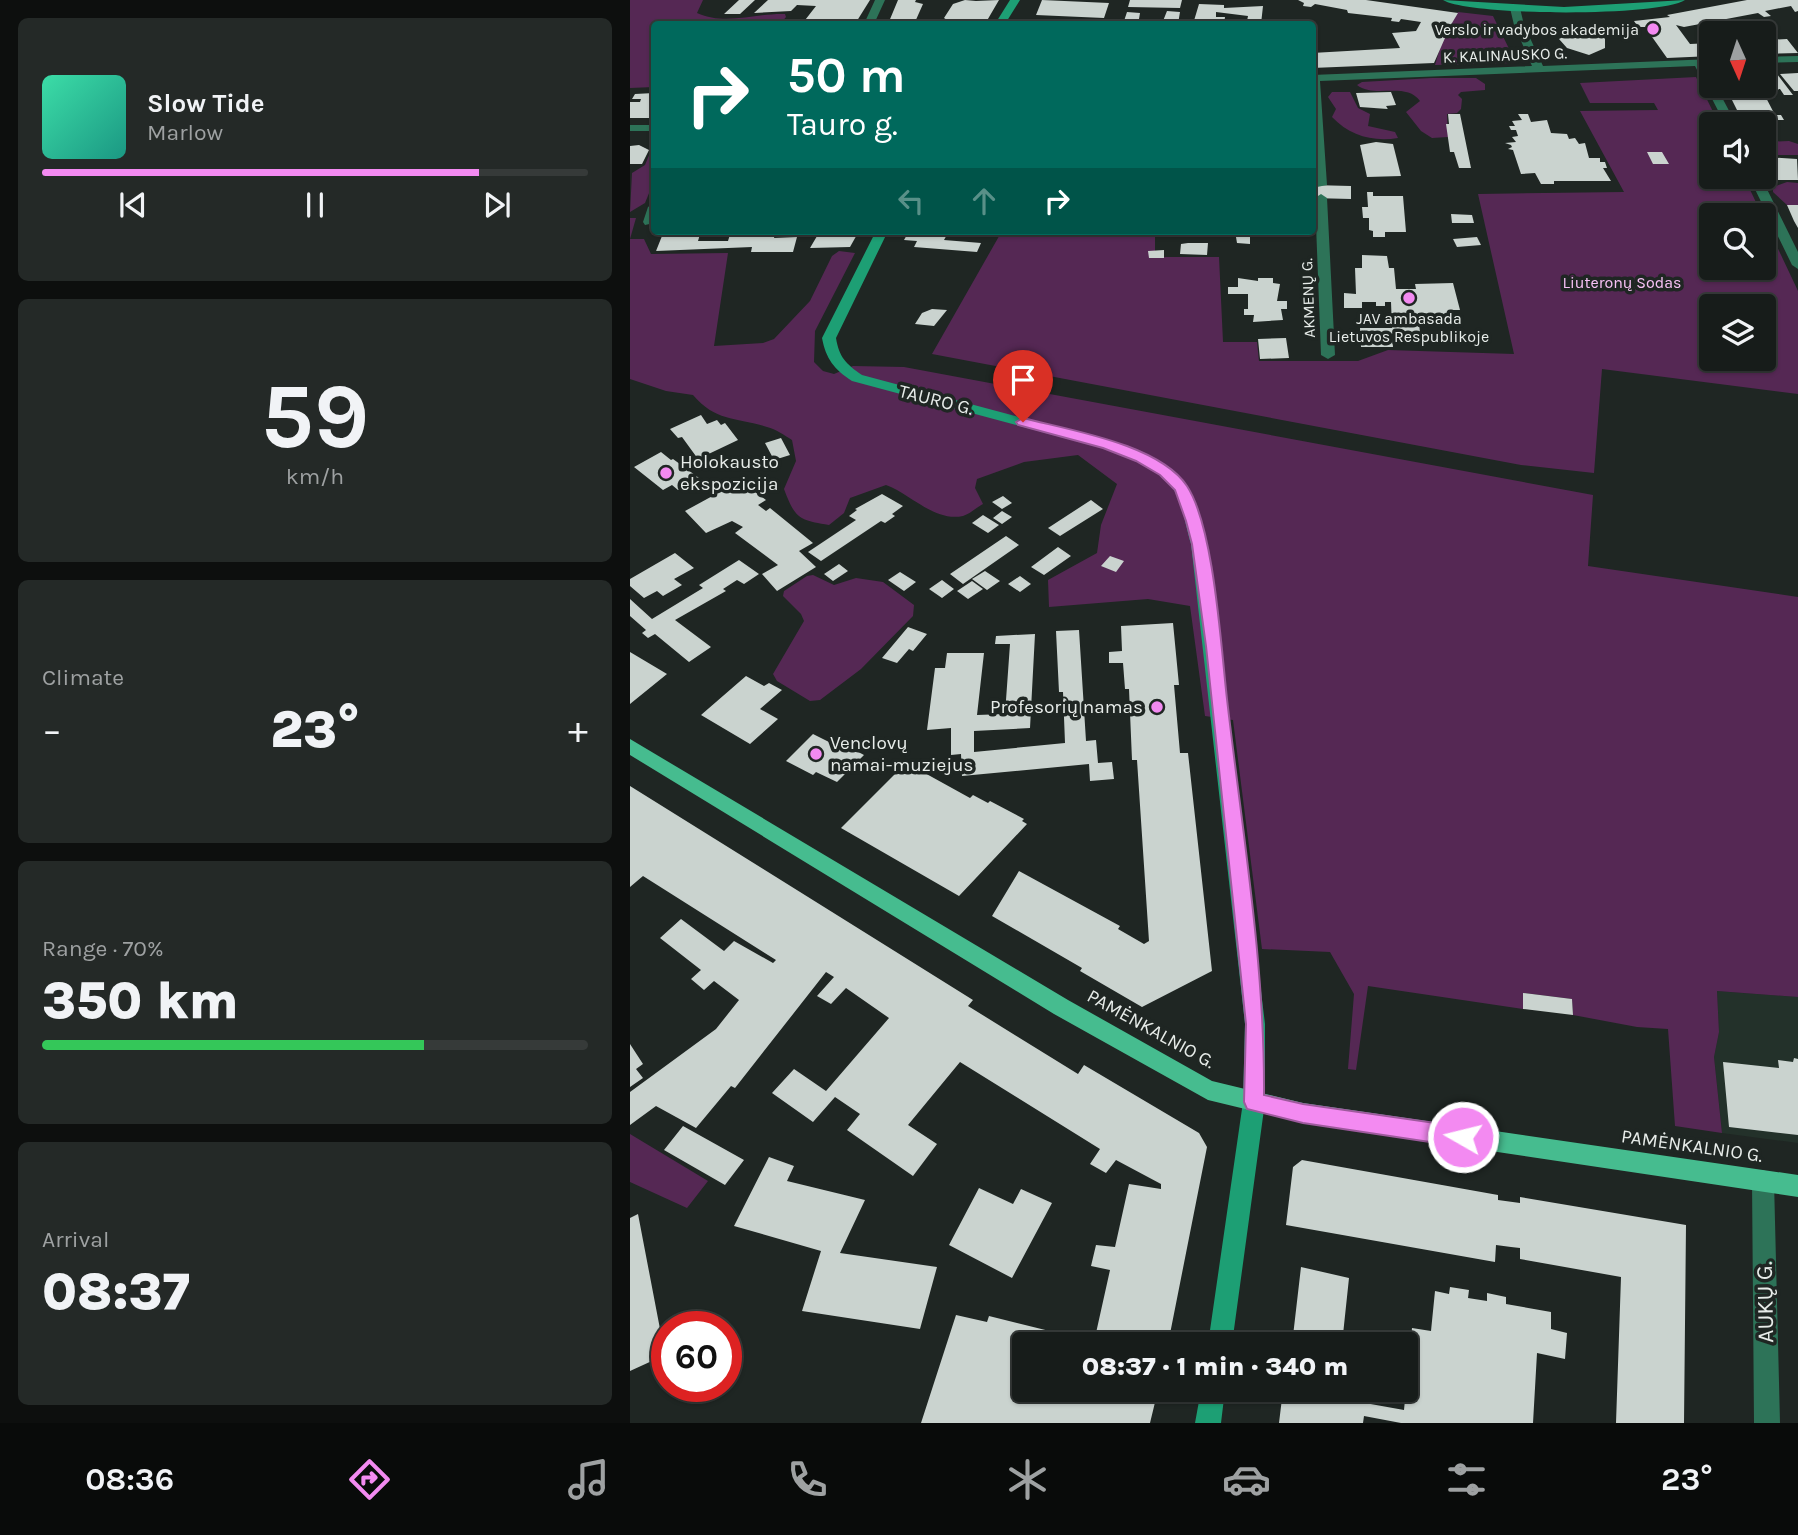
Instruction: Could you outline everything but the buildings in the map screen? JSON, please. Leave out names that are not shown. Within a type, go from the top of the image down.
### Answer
[{"type":"main road","points":[[1002,21],[1016,0]]},
{"type":"main road","points":[[1448,0],[1515,8],[1593,12],[1680,0]]},
{"type":"main road","name":"TAURO G.","points":[[881,235],[832,329],[830,346],[841,368],[858,378],[896,390],[1107,445],[1141,458],[1165,472],[1181,488],[1199,544],[1255,1024],[1254,1102],[1222,1332]]},
{"type":"main road","name":"PAMĖNKALNIO G.","points":[[630,746],[1082,1020],[1208,1090],[1316,1115],[1798,1186]]},
{"type":"main road","points":[[1208,1423],[1211,1402]]},
{"type":"street","points":[[870,21],[880,0]]},
{"type":"street","points":[[1515,8],[1519,25],[1539,69]]},
{"type":"street","points":[[1776,60],[1798,59]]},
{"type":"street","name":"K. KALINAUSKO G.","points":[[1316,78],[1699,63]]},
{"type":"street","name":"AKMENŲ G.","points":[[1316,121],[1328,355]]},
{"type":"street","points":[[630,128],[651,128]]},
{"type":"street","points":[[1761,189],[1798,265]]},
{"type":"street","points":[[649,222],[651,216]]},
{"type":"street","name":"AUKŲ G.","points":[[1763,1181],[1767,1423]]},
{"type":"shaded area","points":[[1717,991],[1798,997],[1798,1143],[1722,1133],[1714,1057],[1719,1032]]},
{"type":"green space","points":[[630,0],[703,0],[697,13],[719,19],[785,14],[783,21],[651,21],[651,87],[630,88]]},
{"type":"green space","points":[[1458,12],[1493,16],[1516,63],[1435,65],[1443,38]]},
{"type":"green space","name":"Liuteronų Sodas","points":[[1696,77],[1699,83],[1699,98],[1706,98],[1713,112],[1699,112],[1699,189],[1750,189],[1756,203],[1699,203],[1699,280],[1776,280],[1776,244],[1798,291],[1798,394],[1602,369],[1594,473],[1521,465],[932,354],[1000,235],[1155,235],[1155,257],[1219,257],[1223,342],[1257,342],[1259,361],[1358,361],[1388,350],[1514,354],[1478,194],[1624,192],[1580,111],[1658,110],[1654,103],[1590,103],[1580,83]]},
{"type":"green space","points":[[1476,78],[1485,84],[1485,90],[1461,92],[1458,95],[1462,99],[1461,109],[1457,113],[1447,114],[1448,137],[1432,138],[1421,131],[1406,112],[1420,101],[1414,95],[1398,91],[1372,91],[1357,85],[1362,82]]},
{"type":"green space","points":[[1332,92],[1350,92],[1358,108],[1370,114],[1368,126],[1395,132],[1398,138],[1371,138],[1346,129],[1332,117],[1336,109],[1328,97]]},
{"type":"green space","points":[[1776,142],[1798,144],[1798,155],[1776,155]]},
{"type":"green space","points":[[651,150],[651,188],[645,203],[630,212],[632,173],[645,165]]},
{"type":"green space","points":[[1787,182],[1798,183],[1798,205],[1787,205],[1773,192],[1776,186]]},
{"type":"green space","points":[[630,218],[636,218],[630,239]]},
{"type":"green space","points":[[630,239],[644,239],[651,254],[728,253],[714,346],[763,343],[774,339],[810,301],[832,256],[839,251],[855,253],[815,331],[814,362],[823,371],[834,374],[853,366],[904,367],[1593,495],[1588,566],[1798,597],[1798,997],[1717,991],[1719,1032],[1714,1057],[1722,1133],[1675,1126],[1668,1029],[1637,1027],[1573,1015],[1572,999],[1523,993],[1523,1009],[1368,986],[1356,1070],[1348,1069],[1354,994],[1330,952],[1262,949],[1233,720],[1205,716],[1190,606],[1148,599],[1049,607],[1048,580],[1097,553],[1101,525],[1117,484],[1078,455],[1024,462],[977,479],[975,488],[983,504],[963,516],[952,517],[932,511],[886,485],[850,498],[844,513],[829,525],[804,519],[791,506],[784,489],[796,461],[792,440],[770,428],[718,414],[693,395],[666,391],[630,379]]},
{"type":"green space","points":[[813,575],[834,585],[856,578],[883,582],[914,605],[913,616],[861,669],[820,700],[810,701],[777,681],[773,674],[804,621],[801,614],[783,596],[784,591]]},
{"type":"green space","points":[[630,1134],[708,1181],[687,1208],[630,1182]]},
{"type":"place","name":"Verslo ir vadybos akademija","points":[[1653,29]]},
{"type":"place","name":"JAV ambasada Lietuvos Respublikoje","points":[[1409,298]]},
{"type":"place","name":"Holokausto ekspozicija","points":[[666,473]]},
{"type":"place","name":"Profesorių namas","points":[[1157,707]]},
{"type":"place","name":"Venclovų namai-muziejus","points":[[816,754]]},
{"type":"route","points":[[1023,422],[1107,445],[1141,458],[1165,472],[1181,488],[1193,521],[1199,544],[1213,646],[1255,1024],[1254,1102],[1303,1113],[1463,1137]]}]
